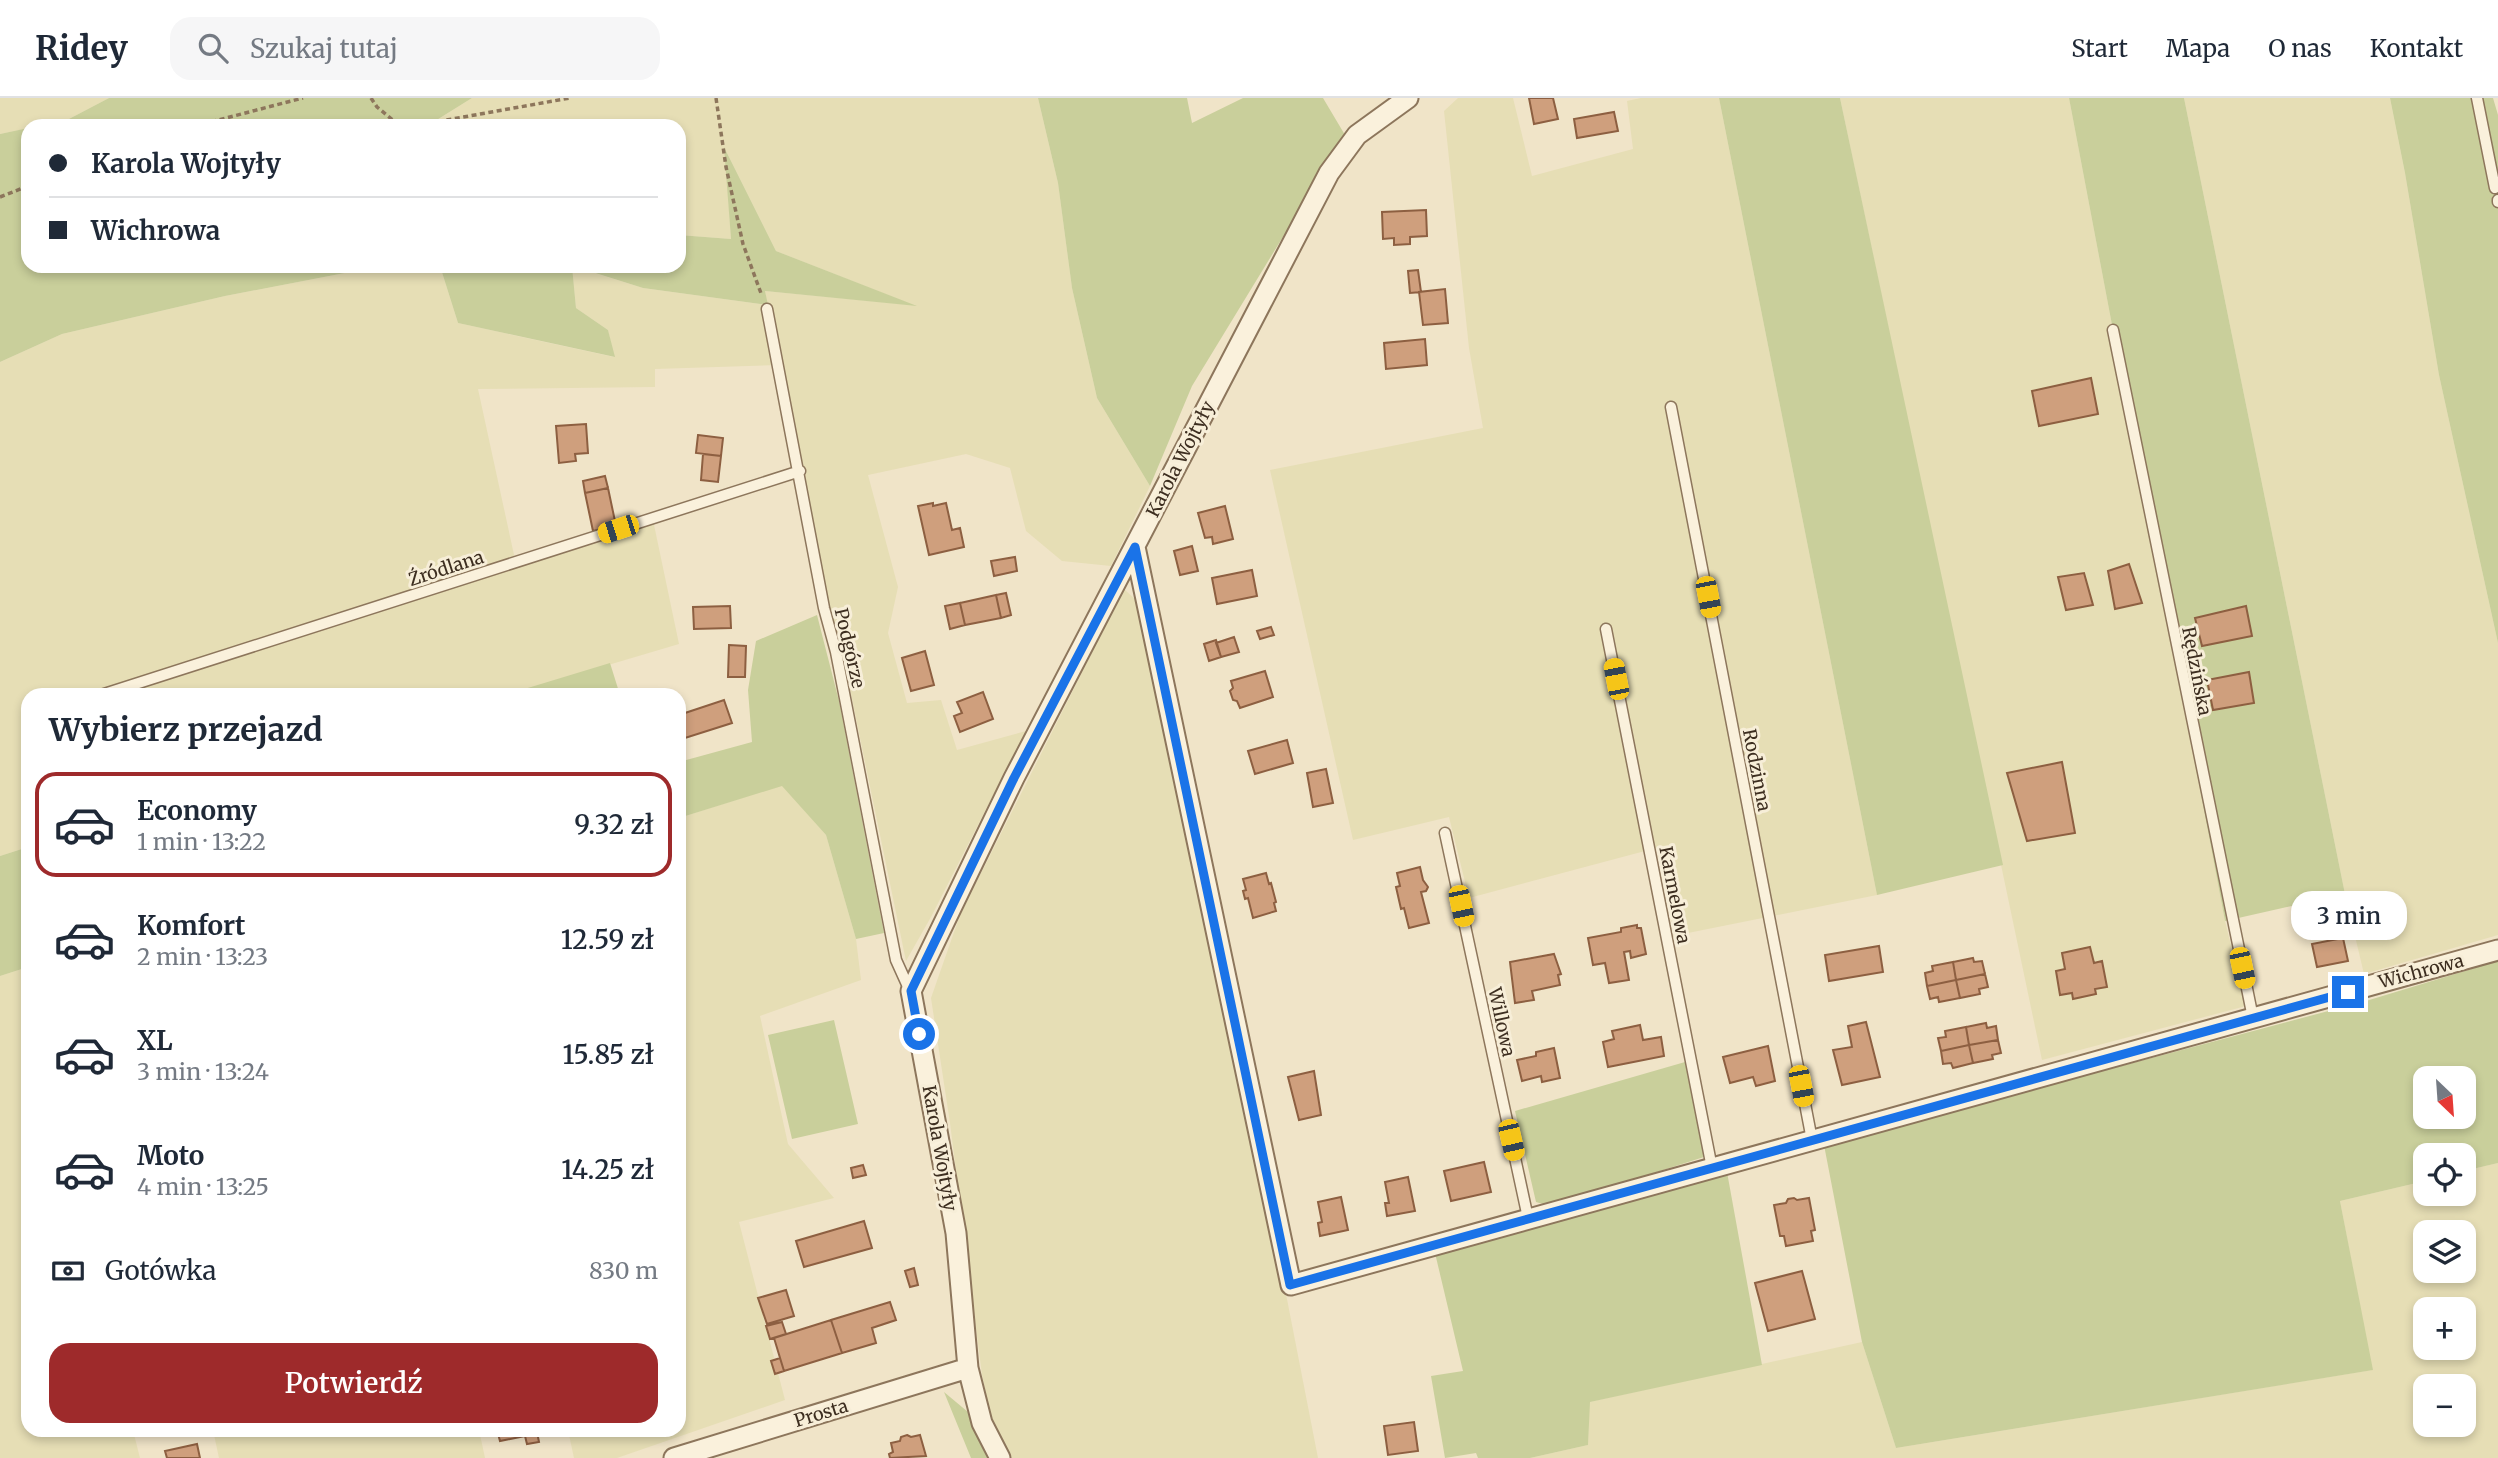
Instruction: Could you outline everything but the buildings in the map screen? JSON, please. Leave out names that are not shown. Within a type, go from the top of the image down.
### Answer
[{"type":"street","name":"Karola Wojtyły","points":[[1000,1458],[982,1423],[968,1368],[956,1233],[911,991],[1014,778],[1329,173],[1357,135],[1408,98]]},
{"type":"street","name":"Wichrowa","points":[[1135,547],[1290,1285],[2498,950]]},
{"type":"street","name":"Prosta","points":[[674,1458],[968,1368]]},
{"type":"lane","points":[[2477,98],[2495,188]]},
{"type":"lane","name":"Podgórze","points":[[767,309],[824,608],[836,652],[897,960],[911,991]]},
{"type":"lane","name":"Rędzińska","points":[[2113,330],[2253,1018]]},
{"type":"lane","name":"Rodzinna","points":[[1671,407],[1812,1140]]},
{"type":"lane","name":"Źródlana","points":[[124,688],[800,471]]},
{"type":"lane","name":"Karmelowa","points":[[1606,629],[1712,1167]]},
{"type":"lane","name":"Willowa","points":[[1445,833],[1528,1218]]},
{"type":"path","points":[[222,119],[303,98]]},
{"type":"path","points":[[371,98],[392,119]]},
{"type":"path","points":[[452,119],[570,98]]},
{"type":"path","points":[[716,98],[726,167],[743,244],[767,309]]},
{"type":"path","points":[[0,197],[21,189]]},
{"type":"shaded area","points":[[0,98],[109,98],[69,119],[21,119],[21,130],[0,134]]},
{"type":"shaded area","points":[[472,98],[1038,98],[1058,183],[1072,288],[1097,398],[1150,486],[1111,566],[1062,561],[1026,531],[1010,468],[966,454],[868,475],[898,587],[888,633],[907,703],[941,700],[957,750],[1026,731],[906,961],[839,636],[819,576],[779,365],[655,369],[655,387],[478,389],[516,564],[653,520],[679,644],[531,688],[21,688],[21,849],[0,856],[0,362],[62,334],[225,296],[345,273],[442,273],[458,323],[614,357],[608,330],[576,308],[573,273],[595,273],[643,288],[767,305],[765,291],[913,305],[776,251],[725,149],[731,239],[686,236],[686,119],[438,119]]},
{"type":"shaded area","points":[[1458,98],[1513,98],[1532,176],[1633,149],[1627,101],[1641,98],[1719,98],[1877,895],[1678,935],[1660,847],[1469,898],[1449,817],[1353,840],[1270,470],[1483,428],[1469,348],[1444,111]]},
{"type":"shaded area","points":[[1840,98],[2069,98],[2225,921],[2246,1006],[2042,1060]]},
{"type":"shaded area","points":[[2184,98],[2390,98],[2439,375],[2498,643],[2498,935],[2364,974],[2345,894]]},
{"type":"shaded area","points":[[1124,589],[1138,602],[1286,1294],[1318,1458],[1010,1458],[992,1422],[982,1375],[931,998],[960,915]]},
{"type":"shaded area","points":[[782,785],[826,835],[856,939],[861,980],[760,1016],[788,1144],[834,1198],[739,1222],[785,1400],[686,1434],[686,816]]},
{"type":"shaded area","points":[[21,969],[21,1437],[135,1437],[140,1458],[0,1458],[0,976]]},
{"type":"shaded area","points":[[2498,1163],[2498,1458],[1530,1458],[1588,1445],[1589,1402],[1862,1342],[1896,1448],[2372,1370],[2340,1201],[2413,1184],[2413,1206],[2476,1206],[2476,1168]]},
{"type":"shaded area","points":[[214,1437],[480,1437],[485,1458],[219,1458]]},
{"type":"shaded area","points":[[570,1437],[678,1437],[617,1458],[574,1458]]},
{"type":"green space","points":[[109,98],[472,98],[438,119],[69,119]]},
{"type":"green space","points":[[1038,98],[1187,98],[1192,123],[1243,98],[1323,98],[1345,135],[1192,386],[1150,486],[1097,398],[1072,288],[1058,183]]},
{"type":"green space","points":[[1719,98],[1840,98],[2003,865],[1877,895]]},
{"type":"green space","points":[[2069,98],[2184,98],[2345,894],[2225,921]]},
{"type":"green space","points":[[2390,98],[2493,98],[2498,115],[2498,643],[2439,375]]},
{"type":"green space","points":[[21,130],[21,273],[345,273],[225,296],[62,334],[0,362],[0,134]]},
{"type":"green space","points":[[724,147],[776,251],[917,306],[765,291],[768,305],[643,288],[595,273],[686,273],[686,236],[731,239]]},
{"type":"green space","points":[[442,273],[573,273],[576,308],[608,330],[615,357],[458,323]]},
{"type":"green space","points":[[817,615],[839,701],[884,933],[856,939],[826,835],[782,786],[686,816],[686,760],[752,742],[748,690],[756,641]]},
{"type":"green space","points":[[610,663],[618,688],[528,688]]},
{"type":"green space","points":[[21,849],[21,969],[0,976],[0,856]]},
{"type":"green space","points":[[2498,961],[2498,1163],[2476,1168],[2476,1143],[2413,1143],[2413,1184],[2340,1201],[2373,1370],[1896,1448],[1862,1342],[1824,1145],[2366,1001]]},
{"type":"green space","points":[[834,1020],[858,1124],[792,1139],[768,1035]]},
{"type":"green space","points":[[1685,1062],[1704,1157],[1550,1206],[1536,1202],[1515,1111]]},
{"type":"green space","points":[[1727,1172],[1762,1365],[1590,1402],[1588,1445],[1530,1458],[1478,1458],[1476,1453],[1445,1458],[1431,1376],[1463,1371],[1435,1253]]},
{"type":"green space","points":[[944,1392],[968,1412],[991,1458],[971,1458]]},
{"type":"route","points":[[919,1034],[911,991],[1014,778],[1135,547],[1290,1285],[2348,992]]}]
